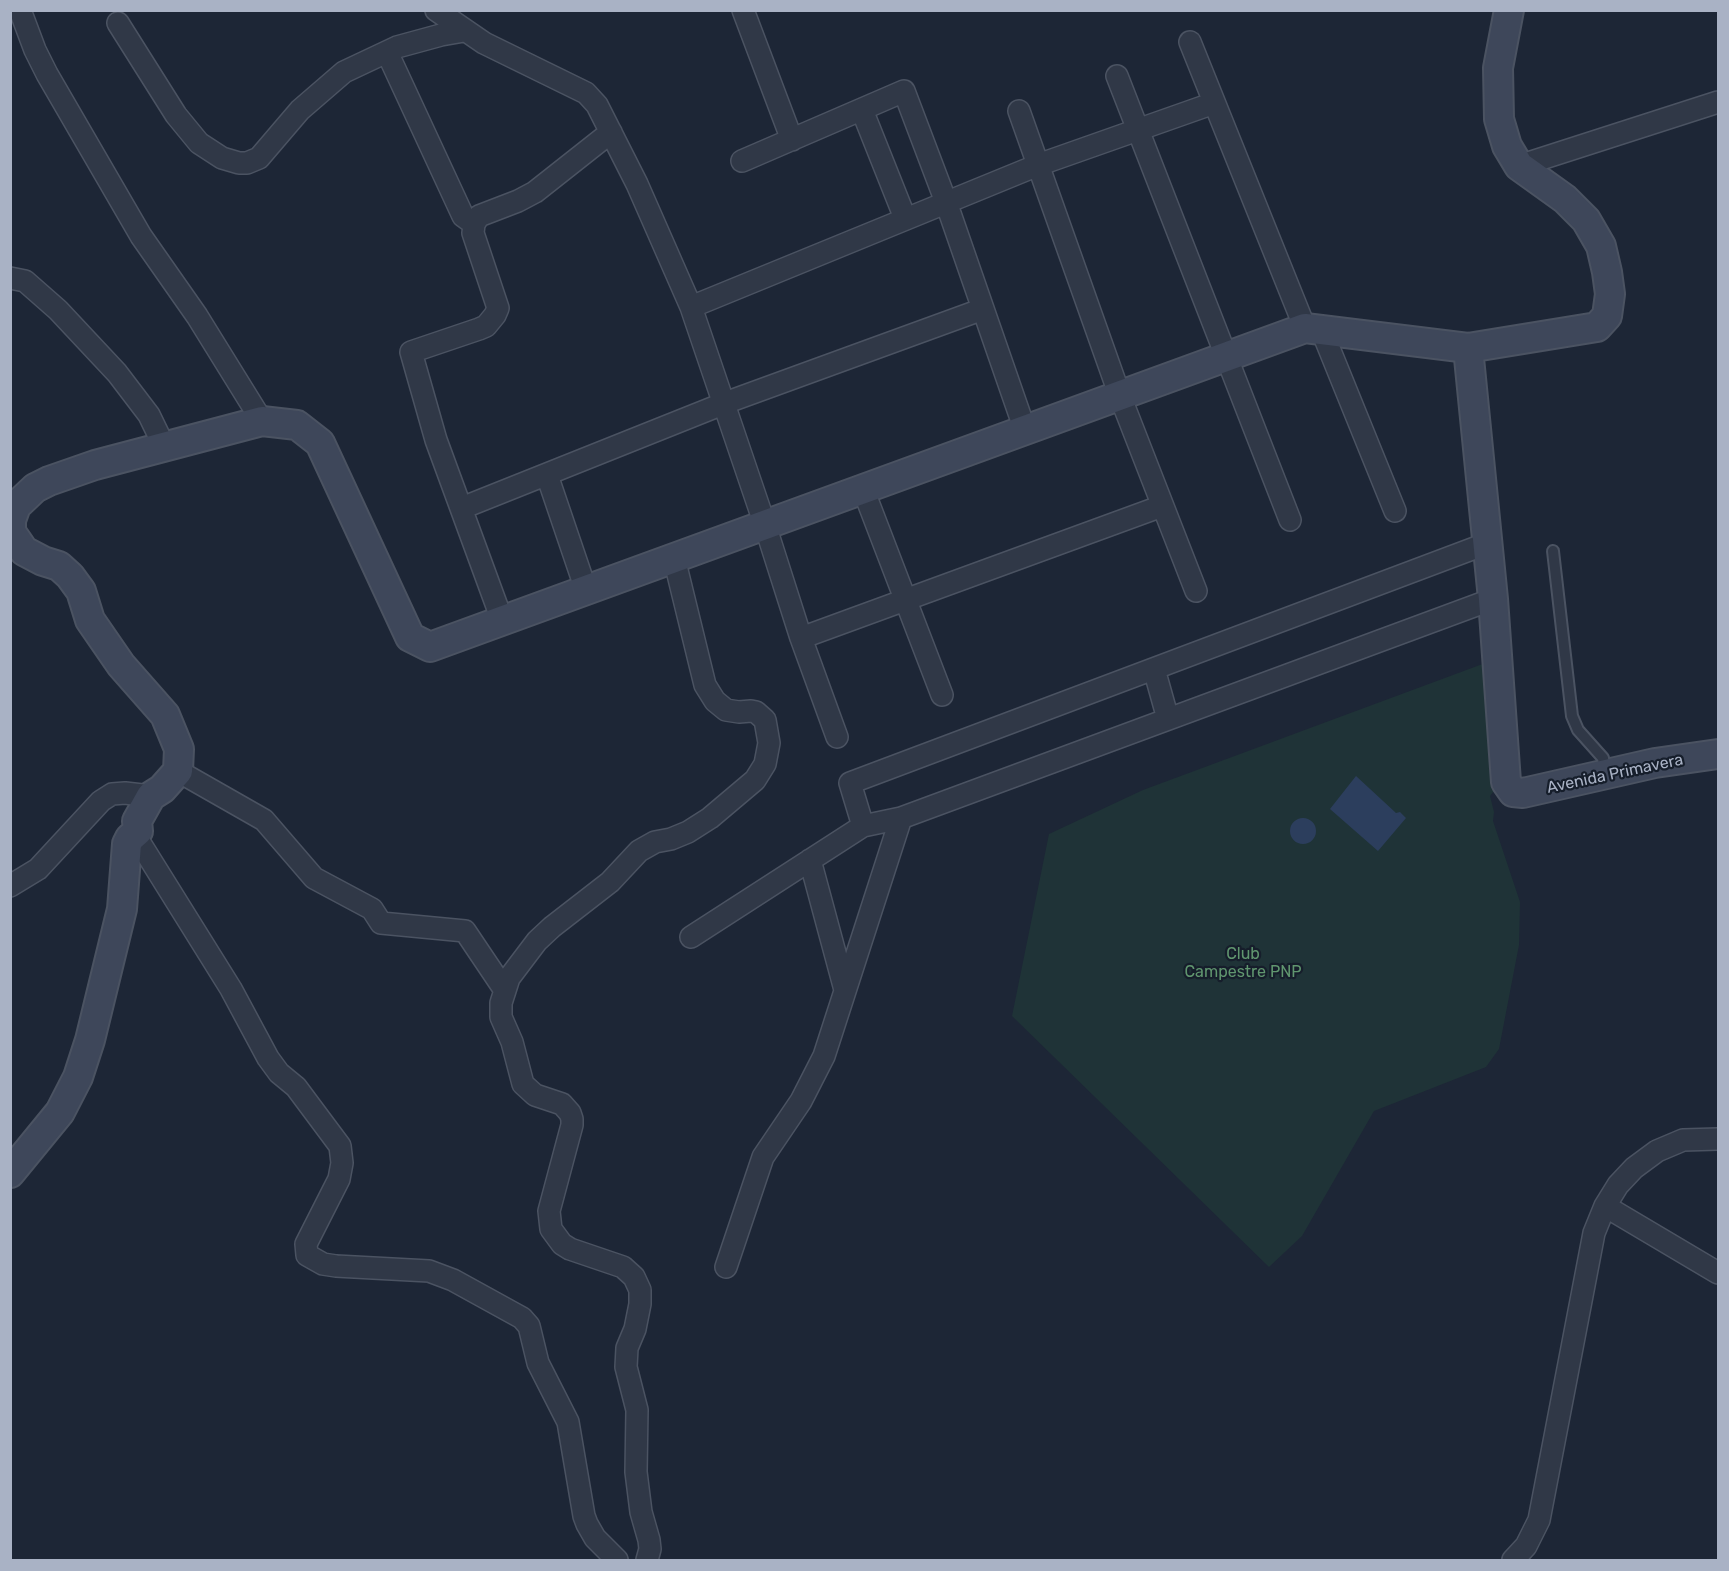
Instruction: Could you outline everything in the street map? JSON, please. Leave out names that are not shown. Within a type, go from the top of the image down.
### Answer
[{"type":"street","points":[[20,10],[47,74],[141,236],[197,316],[262,421]]},
{"type":"street","points":[[436,10],[464,31],[513,59],[586,93],[597,105],[637,184],[691,307],[725,403],[801,638],[837,737]]},
{"type":"street","points":[[743,10],[792,140]]},
{"type":"street","points":[[617,1560],[595,1538],[584,1516],[568,1422],[538,1363],[529,1326],[522,1318],[453,1280],[429,1271],[336,1266],[323,1264],[308,1255],[306,1244],[339,1179],[342,1163],[340,1146],[296,1087],[279,1073],[268,1058],[231,989],[140,843],[136,821],[151,796],[162,789],[178,771],[179,749],[165,715],[121,665],[90,620],[81,591],[70,576],[58,566],[43,561],[24,550],[11,532],[11,520],[16,506],[35,488],[49,481],[164,446],[262,421],[297,425],[320,443],[410,637],[430,647],[1225,357],[1313,330],[1468,348],[1598,327],[1607,316],[1610,294],[1601,246],[1586,220],[1565,199],[1519,166],[1507,146],[1499,119],[1498,68],[1509,10]]},
{"type":"street","points":[[118,23],[176,116],[191,134],[210,151],[239,163],[247,163],[259,158],[300,110],[344,72],[419,40],[464,31]]},
{"type":"street","points":[[1190,42],[1214,103],[1313,330],[1395,511]]},
{"type":"street","points":[[387,52],[463,216],[474,224]]},
{"type":"street","points":[[1117,76],[1290,520]]},
{"type":"street","points":[[742,161],[904,91],[946,202],[1025,430]]},
{"type":"street","points":[[1519,166],[1719,102]]},
{"type":"street","points":[[691,307],[1038,165],[1214,103]]},
{"type":"street","points":[[862,110],[905,218]]},
{"type":"street","points":[[1019,111],[1120,396],[1196,591]]},
{"type":"street","points":[[502,620],[436,440],[411,352],[486,326],[495,315],[498,308],[473,233],[474,224],[483,213],[535,192],[611,132]]},
{"type":"street","points":[[10,278],[25,281],[58,310],[117,373],[149,415],[164,446]]},
{"type":"street","points":[[462,508],[725,403],[983,309]]},
{"type":"street","points":[[691,937],[863,826],[901,818],[1493,599],[1468,348]]},
{"type":"street","points":[[547,474],[586,590]]},
{"type":"street","points":[[863,489],[942,695]]},
{"type":"street","points":[[801,638],[1162,506]]},
{"type":"street","points":[[863,826],[850,783],[1488,543]]},
{"type":"street","points":[[647,1560],[650,1549],[649,1540],[641,1512],[636,1472],[637,1410],[627,1376],[626,1358],[640,1304],[640,1290],[634,1277],[623,1266],[570,1249],[562,1244],[551,1230],[549,1210],[572,1119],[567,1108],[562,1104],[535,1095],[523,1084],[512,1042],[501,1017],[504,989],[515,967],[537,941],[568,913],[604,887],[639,851],[655,842],[671,839],[699,826],[754,780],[765,764],[769,743],[765,720],[756,712],[732,711],[720,706],[705,685],[674,558]]},
{"type":"street","name":"Avenida Primavera","points":[[1493,599],[1506,782],[1513,792],[1523,793],[1655,763],[1719,754]]},
{"type":"street","points":[[1154,669],[1168,719]]},
{"type":"street","points":[[178,771],[264,820],[314,878],[372,909],[381,923],[465,931],[504,989]]},
{"type":"street","points":[[10,886],[38,869],[101,801],[112,794],[151,796]]},
{"type":"street","points":[[726,1267],[763,1157],[801,1101],[824,1056],[901,818]]},
{"type":"street","points":[[10,1173],[60,1112],[78,1077],[90,1040],[122,909],[127,844],[133,834],[138,831]]},
{"type":"street","points":[[810,860],[845,990]]},
{"type":"street","points":[[1513,1560],[1526,1546],[1539,1520],[1593,1233],[1605,1206],[1618,1185],[1657,1151],[1683,1140],[1719,1139]]},
{"type":"street","points":[[1605,1206],[1719,1273]]},
{"type":"lane","points":[[1552,551],[1572,716],[1578,730],[1603,758],[1606,775]]},
{"type":"green space","name":"Club Campestre PNP","points":[[1488,662],[1501,782],[1490,796],[1494,812],[1493,821],[1520,902],[1519,945],[1499,1049],[1486,1067],[1374,1111],[1302,1236],[1269,1267],[1012,1016],[1049,834],[1143,790]]},
{"type":"water","points":[[1356,776],[1396,813],[1400,812],[1406,818],[1378,851],[1330,809]]},
{"type":"water","points":[[1303,818],[1312,822],[1316,831],[1312,840],[1303,844],[1294,840],[1290,831],[1294,822]]}]
